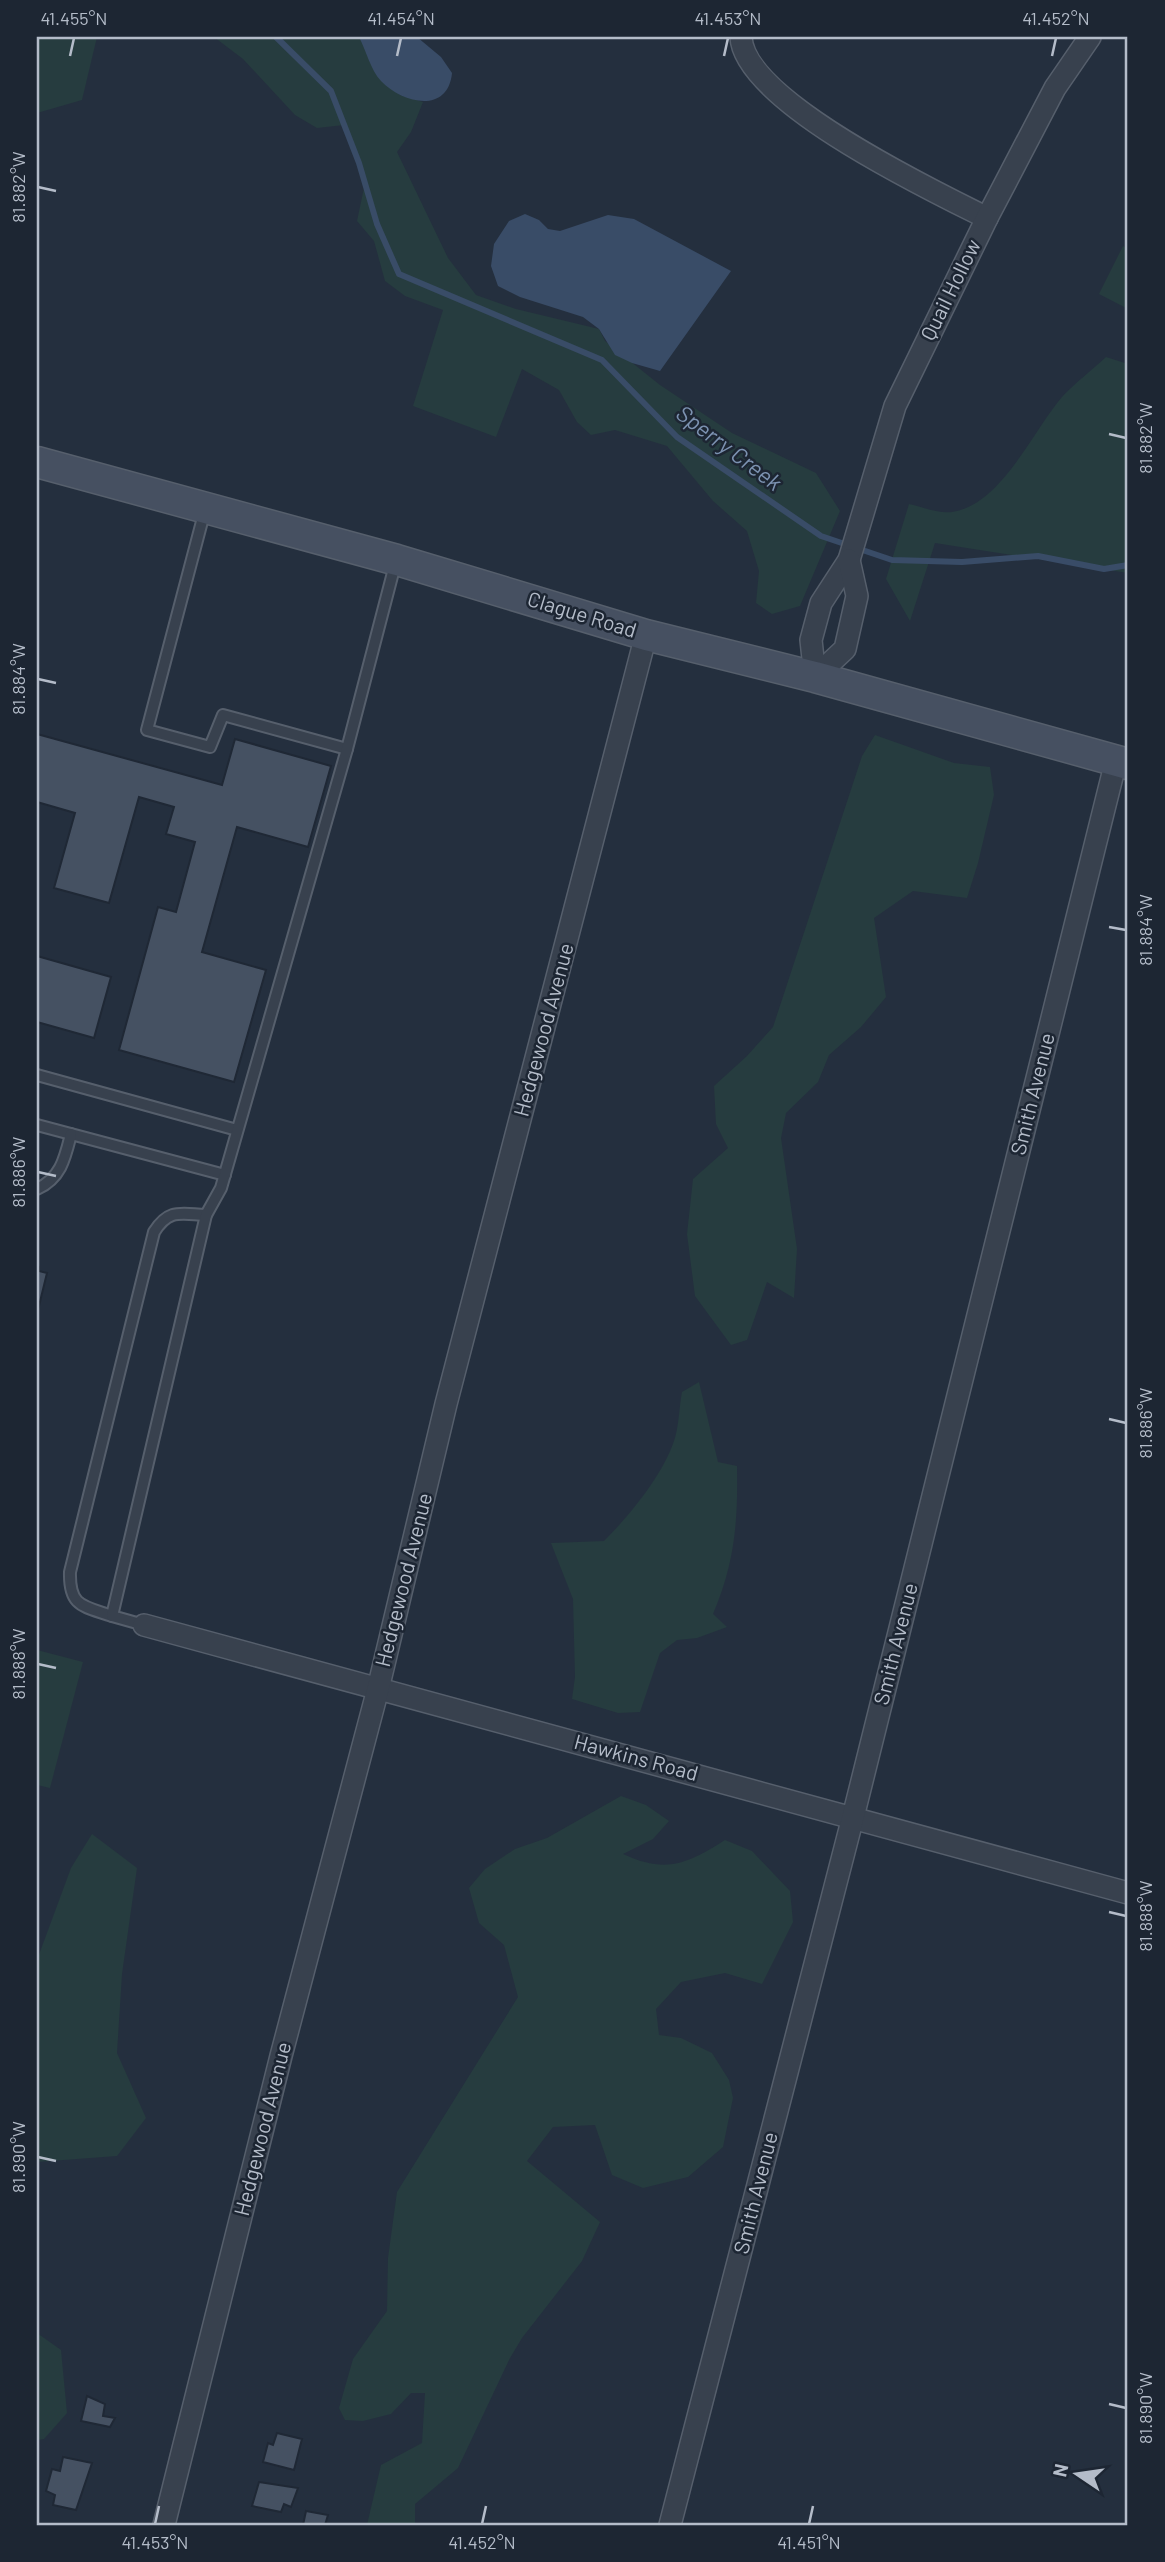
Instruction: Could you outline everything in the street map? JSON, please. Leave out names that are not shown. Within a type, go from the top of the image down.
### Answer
[{"type":"main road","name":"Clague Road","points":[[37,462],[397,560],[646,635],[815,677],[1122,763]]},
{"type":"street","points":[[741,37],[756,71],[782,97],[876,162],[987,218]]},
{"type":"street","name":"Quail Hollow","points":[[815,677],[811,640],[821,603],[849,560],[895,406],[987,218],[1055,88],[1090,37]]},
{"type":"street","points":[[815,677],[845,649],[857,596],[849,560]]},
{"type":"street","name":"Hedgewood Avenue","points":[[164,2525],[281,2056],[378,1689],[446,1404],[646,635]]},
{"type":"street","name":"Smith Avenue","points":[[670,2525],[1122,763]]},
{"type":"street","name":"Hawkins Road","points":[[144,1625],[1128,1893]]},
{"type":"lane","points":[[206,507],[148,730],[210,747],[223,715],[347,749]]},
{"type":"lane","points":[[112,1616],[206,1214],[225,1175],[347,749],[397,560]]},
{"type":"lane","points":[[37,1075],[237,1130]]},
{"type":"lane","points":[[37,1125],[225,1175]]},
{"type":"lane","points":[[37,1189],[45,1185],[63,1165],[71,1134]]},
{"type":"lane","points":[[144,1625],[75,1601],[69,1590],[70,1572],[154,1232],[163,1219],[173,1213],[206,1214]]},
{"type":"green space","points":[[37,37],[97,37],[82,100],[37,113]]},
{"type":"green space","points":[[214,37],[359,37],[400,95],[423,102],[411,132],[397,152],[448,258],[476,295],[516,309],[599,329],[605,341],[660,385],[732,433],[816,473],[840,511],[800,606],[772,614],[756,603],[759,571],[747,531],[713,501],[667,446],[615,430],[591,435],[577,422],[559,390],[522,369],[496,437],[413,406],[443,310],[405,296],[385,281],[374,241],[357,221],[365,183],[344,125],[317,128],[295,115],[243,59]]},
{"type":"green space","points":[[1123,246],[1128,249],[1128,309],[1099,294]]},
{"type":"green space","points":[[1106,357],[1128,364],[1128,573],[935,543],[910,621],[886,579],[909,504],[952,512],[970,506],[986,496],[1014,465],[1062,397]]},
{"type":"green space","points":[[875,735],[954,763],[990,767],[994,795],[978,863],[967,898],[913,891],[874,918],[886,997],[861,1027],[829,1055],[818,1082],[786,1113],[781,1138],[797,1249],[794,1298],[767,1282],[747,1340],[731,1345],[695,1296],[687,1234],[693,1179],[728,1148],[716,1124],[714,1086],[747,1056],[773,1027],[862,756]]},
{"type":"green space","points":[[699,1382],[718,1462],[737,1466],[734,1542],[726,1577],[713,1614],[727,1627],[697,1638],[677,1640],[660,1653],[640,1712],[618,1713],[572,1699],[575,1677],[573,1599],[551,1543],[604,1541],[614,1531],[662,1468],[676,1435],[682,1392]]},
{"type":"green space","points":[[37,1650],[83,1662],[50,1788],[37,1785]]},
{"type":"green space","points":[[621,1796],[646,1805],[669,1821],[653,1839],[623,1854],[652,1864],[676,1864],[725,1840],[752,1851],[790,1891],[793,1922],[762,1984],[725,1973],[681,1982],[656,2009],[659,2035],[681,2038],[712,2053],[729,2080],[733,2098],[723,2147],[688,2177],[643,2188],[612,2175],[595,2125],[553,2127],[527,2161],[600,2222],[582,2261],[522,2338],[510,2358],[458,2468],[415,2504],[415,2525],[367,2525],[381,2465],[422,2443],[425,2393],[411,2393],[391,2414],[363,2421],[345,2420],[339,2408],[353,2359],[387,2311],[388,2258],[397,2192],[518,1997],[504,1945],[479,1923],[469,1888],[485,1869],[515,1849],[547,1838]]},
{"type":"green space","points":[[92,1834],[137,1868],[122,1974],[117,2053],[146,2118],[117,2156],[37,2162],[37,1960],[71,1868]]},
{"type":"green space","points":[[37,2333],[61,2350],[67,2413],[44,2439],[37,2440]]},
{"type":"water","points":[[359,37],[417,37],[441,57],[452,73],[449,86],[434,100],[423,101],[401,95],[377,77]]},
{"type":"water","points":[[525,214],[539,220],[548,229],[560,231],[608,215],[634,219],[731,271],[660,371],[615,355],[599,329],[583,317],[520,297],[498,286],[491,266],[494,244],[509,221]]},
{"type":"building","points":[[37,734],[222,785],[235,739],[331,766],[308,847],[237,827],[202,952],[266,970],[234,1082],[119,1050],[158,907],[176,912],[195,842],[166,834],[174,807],[139,797],[109,903],[54,888],[75,813],[37,802]]},
{"type":"building","points":[[37,956],[111,977],[94,1038],[37,1022]]},
{"type":"building","points":[[37,1266],[39,1271],[47,1273],[37,1314]]},
{"type":"building","points":[[87,2396],[105,2404],[103,2416],[115,2418],[110,2427],[81,2421]]},
{"type":"building","points":[[277,2433],[302,2439],[294,2470],[263,2462],[268,2443],[273,2445]]},
{"type":"building","points":[[63,2457],[92,2463],[76,2510],[53,2505],[55,2495],[46,2491],[52,2469],[60,2471]]},
{"type":"building","points":[[259,2482],[298,2488],[291,2507],[284,2504],[281,2512],[252,2506]]},
{"type":"building","points":[[306,2511],[328,2515],[325,2525],[303,2525]]},
{"type":"waterway","name":"Sperry Creek","points":[[276,37],[331,91],[359,163],[377,224],[399,274],[602,360],[677,437],[821,536],[892,560],[962,562],[1038,556],[1104,569],[1128,565]]}]
